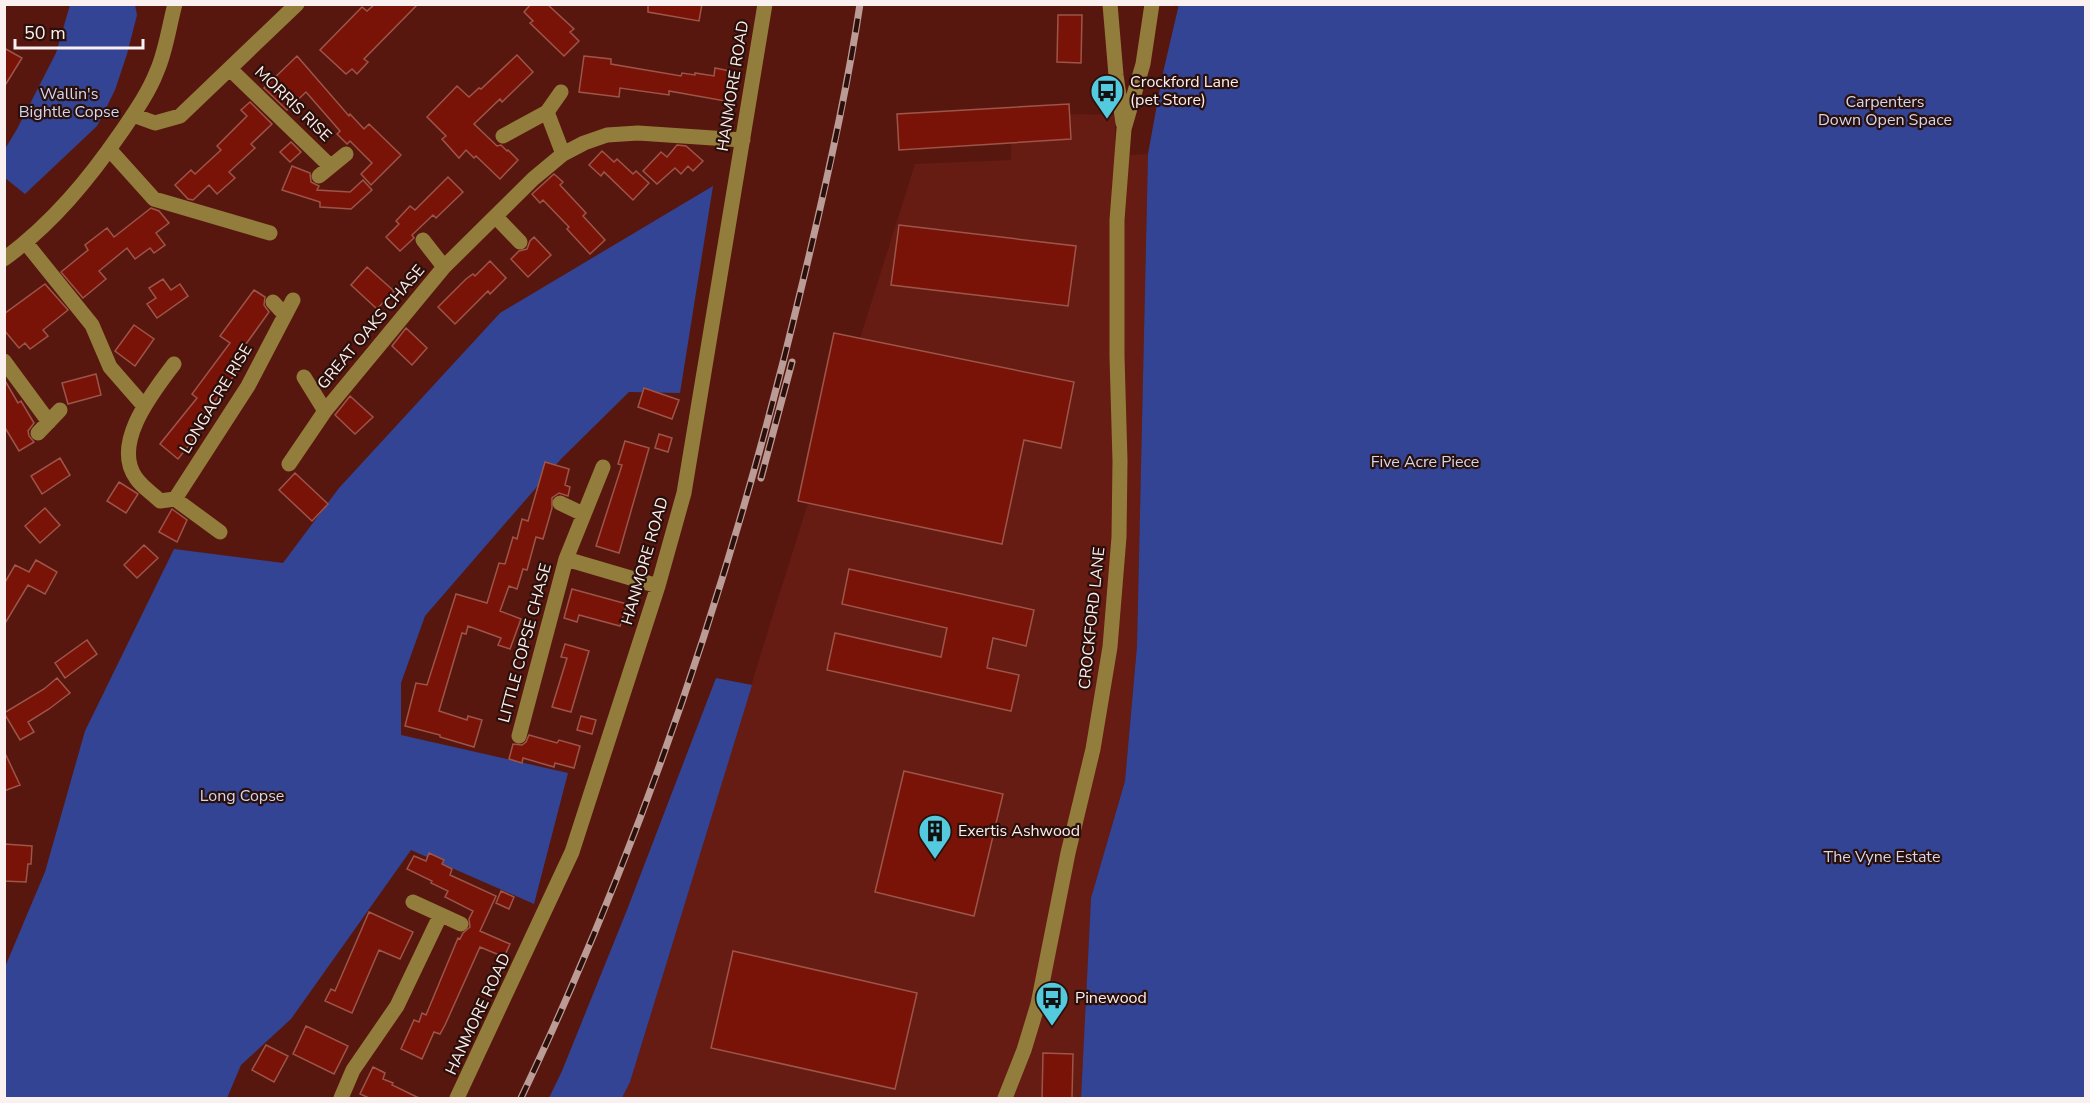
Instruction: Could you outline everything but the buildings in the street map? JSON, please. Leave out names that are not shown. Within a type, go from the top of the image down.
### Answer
[{"type":"street","points":[[4,259],[26,243],[90,177],[133,115],[158,71],[175,4]]},
{"type":"street","points":[[133,115],[155,123],[180,116],[297,4]]},
{"type":"street","name":"HANMORE ROAD","points":[[457,1098],[572,852],[658,586],[684,493],[765,4]]},
{"type":"street","name":"CROCKFORD LANE","points":[[1110,4],[1116,75],[1124,129]]},
{"type":"street","name":"CROCKFORD LANE","points":[[1005,1098],[1024,1050],[1038,1004],[1068,853],[1092,749],[1110,647],[1119,537],[1116,230],[1124,129],[1143,64],[1152,4]]},
{"type":"street","name":"MORRIS RISE","points":[[230,69],[324,171],[346,154]]},
{"type":"street","points":[[503,136],[547,112],[561,92]]},
{"type":"street","points":[[547,112],[563,154]]},
{"type":"street","name":"GREAT OAKS CHASE","points":[[289,464],[325,411],[444,267],[533,179],[563,154],[607,135],[638,133],[743,140]]},
{"type":"street","points":[[109,149],[154,199],[270,233]]},
{"type":"street","points":[[496,217],[520,242]]},
{"type":"street","name":"GREAT OAKS CHASE","points":[[423,240],[444,267]]},
{"type":"street","points":[[26,243],[92,325],[110,367],[144,406]]},
{"type":"street","name":"LONGACRE RISE","points":[[175,499],[248,386],[293,300]]},
{"type":"street","points":[[273,302],[285,315]]},
{"type":"street","points":[[4,361],[43,428],[60,410]]},
{"type":"street","points":[[174,364],[144,406],[131,435],[129,461],[137,480],[160,501],[175,499],[220,532]]},
{"type":"street","name":"GREAT OAKS CHASE","points":[[304,377],[325,411]]},
{"type":"street","name":"LITTLE COPSE CHASE","points":[[519,735],[566,559],[603,467]]},
{"type":"street","points":[[560,502],[583,514]]},
{"type":"street","name":"LITTLE COPSE CHASE","points":[[566,559],[658,586]]},
{"type":"street","points":[[413,902],[461,924]]},
{"type":"street","points":[[341,1098],[353,1070],[397,1006],[440,916]]},
{"type":"shaded area","points":[[1012,113],[1115,115],[1115,156],[1148,154],[1137,646],[1125,781],[1091,898],[1081,1098],[622,1098],[630,1082],[770,624],[915,164],[1011,160]]},
{"type":"green space","points":[[1179,4],[2085,5],[2085,1098],[1081,1098],[1091,898],[1125,781],[1137,646],[1148,154],[1162,77]]},
{"type":"green space","name":"Wallin's Bightle Copse","points":[[70,5],[135,5],[137,15],[115,90],[97,126],[25,194],[5,178],[5,149],[56,53]]},
{"type":"green space","name":"Long Copse","points":[[713,186],[680,393],[629,392],[561,459],[425,616],[401,683],[401,735],[568,773],[534,904],[411,850],[291,1019],[241,1065],[227,1098],[5,1098],[5,967],[45,872],[85,731],[174,549],[283,563],[339,488],[500,313]]},
{"type":"green space","points":[[716,678],[752,685],[630,1082],[622,1098],[549,1098],[627,910]]},
{"type":"railway","points":[[521,1098],[571,988],[641,816],[703,640],[731,551],[781,371],[811,247],[842,109],[860,4]]},
{"type":"railway","points":[[761,478],[792,362]]},
{"type":"place","name":"Crockford Lane (pet Store)","points":[[1107,120]]},
{"type":"place","name":"Exertis Ashwood","points":[[935,860]]},
{"type":"place","name":"Pinewood","points":[[1052,1027]]},
{"type":"park label","name":"Carpenters Down Open Space","points":[[1885,111]]},
{"type":"park label","name":"Five Acre Piece","points":[[1425,462]]},
{"type":"park label","name":"The Vyne Estate","points":[[1882,857]]}]
